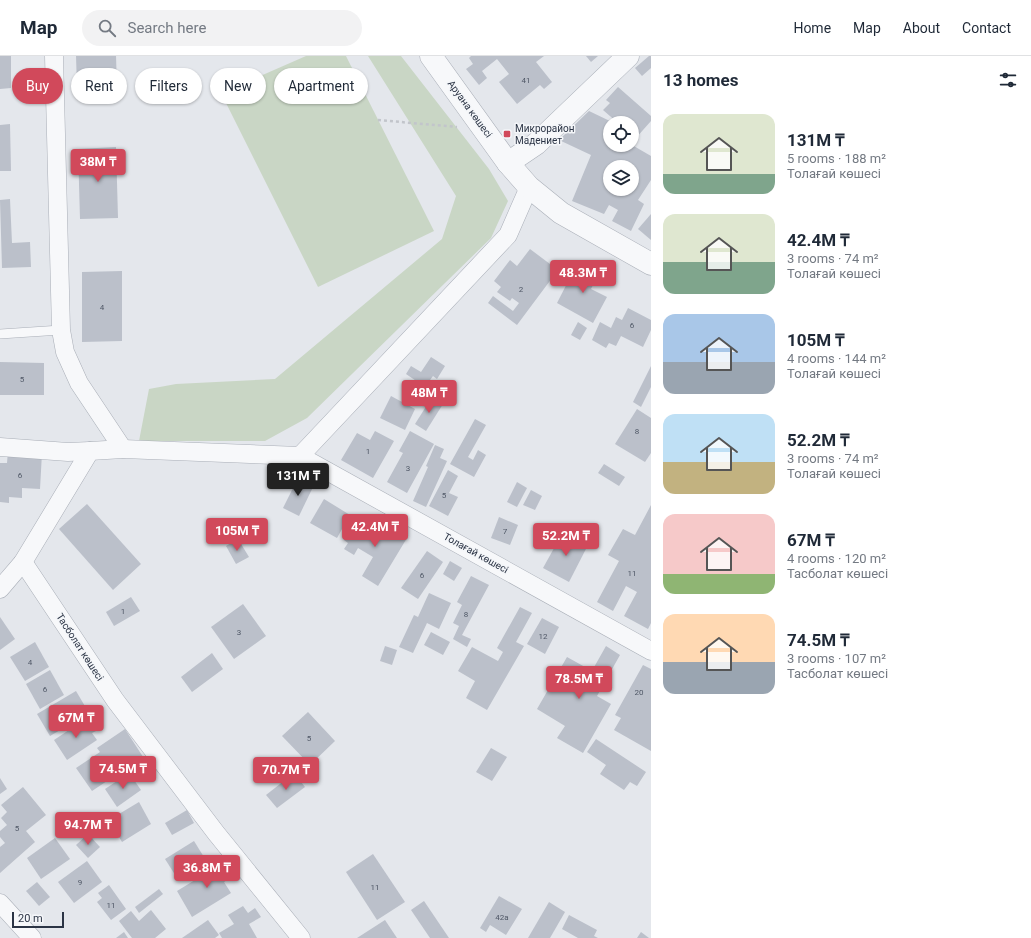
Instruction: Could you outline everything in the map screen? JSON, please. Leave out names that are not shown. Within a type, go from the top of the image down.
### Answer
[{"type":"street","points":[[54,56],[61,330],[65,352],[79,383],[123,449]]},
{"type":"street","name":"Аруана көшесі","points":[[431,56],[508,163],[529,187],[561,213],[651,264]]},
{"type":"street","points":[[508,163],[536,144],[628,56]]},
{"type":"street","points":[[0,447],[68,452],[123,449],[300,456],[508,235],[529,187]]},
{"type":"street","points":[[0,589],[24,562],[90,451]]},
{"type":"street","name":"Толағай көшесі","points":[[300,456],[651,650]]},
{"type":"street","name":"Тасболат көшесі","points":[[24,562],[115,700],[216,834],[301,938]]},
{"type":"street","points":[[0,903],[32,938]]},
{"type":"lane","points":[[0,334],[61,330]]},
{"type":"path","points":[[378,120],[484,129]]},
{"type":"green space","points":[[306,56],[346,56],[352,68],[278,68]]},
{"type":"green space","points":[[368,56],[401,56],[489,169],[508,201],[491,238],[307,418],[265,441],[139,441],[149,389],[176,384],[275,379],[442,239],[456,196]]},
{"type":"green space","points":[[274,70],[274,104],[368,104],[368,100],[434,231],[318,287],[226,104],[266,104],[266,73]]},
{"type":"building","points":[[0,56],[11,56],[11,88],[0,89]]},
{"type":"building","points":[[76,56],[116,56],[116,68],[76,68]]},
{"type":"building","points":[[471,56],[544,56],[536,62],[552,82],[544,89],[540,85],[517,104],[499,82],[509,74],[497,59],[482,71],[487,78],[479,85],[466,69],[473,64],[469,58]]},
{"type":"building","points":[[586,56],[598,56],[591,62]]},
{"type":"building","points":[[651,56],[651,68],[642,76],[635,68]]},
{"type":"building","points":[[618,87],[651,116],[651,121],[639,134],[639,116],[610,116],[603,110],[610,103],[606,100]]},
{"type":"building","points":[[589,111],[603,118],[603,152],[639,152],[639,149],[651,156],[651,180],[638,200],[644,204],[631,231],[612,221],[618,210],[609,205],[604,214],[572,201],[591,155],[559,140]]},
{"type":"building","points":[[10,124],[11,171],[0,171],[0,125]]},
{"type":"building","points":[[116,147],[118,218],[80,219],[78,149]]},
{"type":"building","points":[[10,199],[12,243],[30,242],[31,267],[2,268],[0,200]]},
{"type":"building","points":[[651,214],[651,240],[638,229]]},
{"type":"building","points":[[530,249],[558,270],[517,325],[488,303],[493,296],[513,311],[519,303],[512,298],[510,301],[497,292],[501,287],[494,281],[510,260],[517,266]]},
{"type":"building","points":[[578,262],[599,273],[591,289],[607,297],[593,323],[557,303]]},
{"type":"building","points":[[122,271],[122,341],[82,342],[82,272]]},
{"type":"building","points":[[628,308],[651,320],[651,330],[643,347],[621,336],[616,346],[609,343],[606,348],[592,340],[600,322],[611,328],[616,317],[622,320]]},
{"type":"building","points":[[578,322],[587,328],[580,340],[571,335]]},
{"type":"building","points":[[431,357],[445,366],[437,379],[433,376],[425,387],[406,374],[411,366],[421,372]]},
{"type":"building","points":[[0,362],[44,363],[44,395],[0,395]]},
{"type":"building","points":[[651,366],[651,387],[641,407],[633,402]]},
{"type":"building","points":[[391,396],[415,409],[405,430],[380,418]]},
{"type":"building","points":[[432,397],[443,404],[426,431],[415,424]]},
{"type":"building","points":[[637,409],[651,418],[651,453],[645,462],[615,444]]},
{"type":"building","points":[[475,419],[486,425],[468,457],[473,460],[478,450],[486,455],[474,477],[450,464]]},
{"type":"building","points":[[375,431],[394,441],[373,478],[341,460],[357,433],[370,440]]},
{"type":"building","points":[[410,431],[434,444],[407,493],[387,482],[403,453],[399,451]]},
{"type":"building","points":[[435,445],[444,449],[440,458],[447,461],[426,507],[413,501],[428,467],[426,466]]},
{"type":"building","points":[[8,451],[42,453],[40,489],[22,488],[22,498],[9,497],[9,503],[0,502],[0,463],[7,463]]},
{"type":"building","points":[[604,464],[625,477],[619,486],[598,473]]},
{"type":"building","points":[[448,470],[458,476],[449,493],[458,497],[448,516],[429,506]]},
{"type":"building","points":[[298,478],[313,487],[299,516],[283,508]]},
{"type":"building","points":[[517,482],[527,488],[517,507],[507,502]]},
{"type":"building","points":[[531,490],[542,496],[535,510],[523,505]]},
{"type":"building","points":[[324,499],[350,515],[337,538],[310,523]]},
{"type":"building","points":[[87,504],[141,564],[113,590],[59,529]]},
{"type":"building","points":[[651,505],[651,623],[648,629],[624,616],[637,592],[626,586],[613,611],[597,602],[619,561],[608,555],[623,529],[635,535]]},
{"type":"building","points":[[358,517],[388,536],[392,529],[407,538],[378,586],[362,576],[373,557],[358,548],[354,555],[344,549],[348,543],[344,540]]},
{"type":"building","points":[[499,517],[518,525],[510,545],[491,538]]},
{"type":"building","points":[[563,532],[588,545],[569,582],[543,568]]},
{"type":"building","points":[[238,539],[249,557],[236,564],[226,546]]},
{"type":"building","points":[[427,551],[443,562],[418,599],[401,588]]},
{"type":"building","points":[[450,561],[462,568],[454,581],[443,574]]},
{"type":"building","points":[[471,576],[489,585],[462,635],[471,639],[467,647],[453,639],[459,626],[453,623],[462,605],[457,602]]},
{"type":"building","points":[[429,593],[451,603],[439,629],[427,623],[413,653],[399,647],[414,615],[418,617]]},
{"type":"building","points":[[131,597],[140,611],[114,626],[106,612]]},
{"type":"building","points":[[243,604],[266,636],[234,659],[211,627]]},
{"type":"building","points":[[520,607],[532,613],[516,642],[524,646],[487,710],[466,698],[475,681],[458,671],[472,647],[498,661],[503,652],[497,648]]},
{"type":"building","points":[[0,617],[15,639],[0,650]]},
{"type":"building","points":[[542,618],[559,627],[545,654],[527,644]]},
{"type":"building","points":[[431,632],[450,642],[443,655],[424,645]]},
{"type":"building","points":[[35,642],[49,667],[25,681],[10,657]]},
{"type":"building","points":[[385,646],[397,650],[392,665],[380,661]]},
{"type":"building","points":[[606,646],[620,655],[597,696],[611,704],[583,753],[557,738],[565,726],[537,709],[567,657],[585,667],[573,688],[580,692]]},
{"type":"building","points":[[212,653],[223,669],[192,692],[181,677]]},
{"type":"building","points":[[643,665],[651,669],[651,751],[614,730],[621,718],[615,715]]},
{"type":"building","points":[[50,670],[64,695],[40,709],[26,684]]},
{"type":"building","points":[[76,691],[89,713],[50,736],[37,714]]},
{"type":"building","points":[[308,712],[335,741],[310,765],[282,736]]},
{"type":"building","points":[[87,718],[96,731],[92,733],[97,740],[67,760],[54,740]]},
{"type":"building","points":[[125,729],[147,763],[132,774],[128,767],[92,791],[76,768],[100,752],[97,748]]},
{"type":"building","points":[[596,739],[646,772],[637,786],[630,782],[624,790],[600,774],[606,765],[587,752]]},
{"type":"building","points":[[491,748],[507,757],[492,781],[476,772]]},
{"type":"building","points":[[129,773],[141,790],[117,807],[105,789]]},
{"type":"building","points":[[294,773],[305,787],[277,808],[266,795]]},
{"type":"building","points":[[0,778],[7,789],[0,794]]},
{"type":"building","points":[[23,787],[46,815],[26,831],[35,842],[0,873],[0,847],[5,843],[0,837],[0,831],[7,825],[1,818],[7,812],[1,805]]},
{"type":"building","points":[[139,802],[151,824],[122,842],[109,820]]},
{"type":"building","points":[[187,810],[194,823],[172,835],[165,823]]},
{"type":"building","points":[[88,834],[100,847],[88,858],[76,845]]},
{"type":"building","points":[[55,838],[70,859],[41,879],[27,858]]},
{"type":"building","points":[[194,841],[207,862],[179,881],[165,859]]},
{"type":"building","points":[[373,854],[405,902],[377,920],[346,872]]},
{"type":"building","points":[[87,861],[102,882],[74,903],[58,882]]},
{"type":"building","points":[[226,861],[235,875],[224,882],[231,893],[192,917],[177,891]]},
{"type":"building","points":[[37,882],[50,897],[39,906],[26,891]]},
{"type":"building","points":[[109,885],[126,909],[111,920],[97,902],[102,898],[98,893]]},
{"type":"building","points":[[159,889],[163,894],[139,913],[135,907]]},
{"type":"building","points":[[499,896],[522,909],[506,935],[490,925],[486,932],[480,928]]},
{"type":"building","points":[[424,901],[449,938],[430,938],[411,910]]},
{"type":"building","points":[[549,902],[565,912],[550,938],[528,938]]},
{"type":"building","points":[[243,906],[248,913],[255,908],[261,917],[249,924],[257,938],[222,938],[219,933],[234,924],[228,915]]},
{"type":"building","points":[[151,910],[166,929],[155,938],[132,938],[119,921],[131,911],[139,921]]},
{"type":"building","points":[[569,915],[597,930],[594,936],[598,938],[578,938],[562,929]]},
{"type":"building","points":[[208,920],[219,935],[215,938],[182,938]]},
{"type":"building","points":[[385,920],[397,938],[357,938]]},
{"type":"building","points":[[124,932],[128,938],[116,938]]},
{"type":"building","points":[[641,932],[649,938],[637,938]]},
{"type":"place","name":"Микрорайон Мадениет","points":[[507,134]]}]
